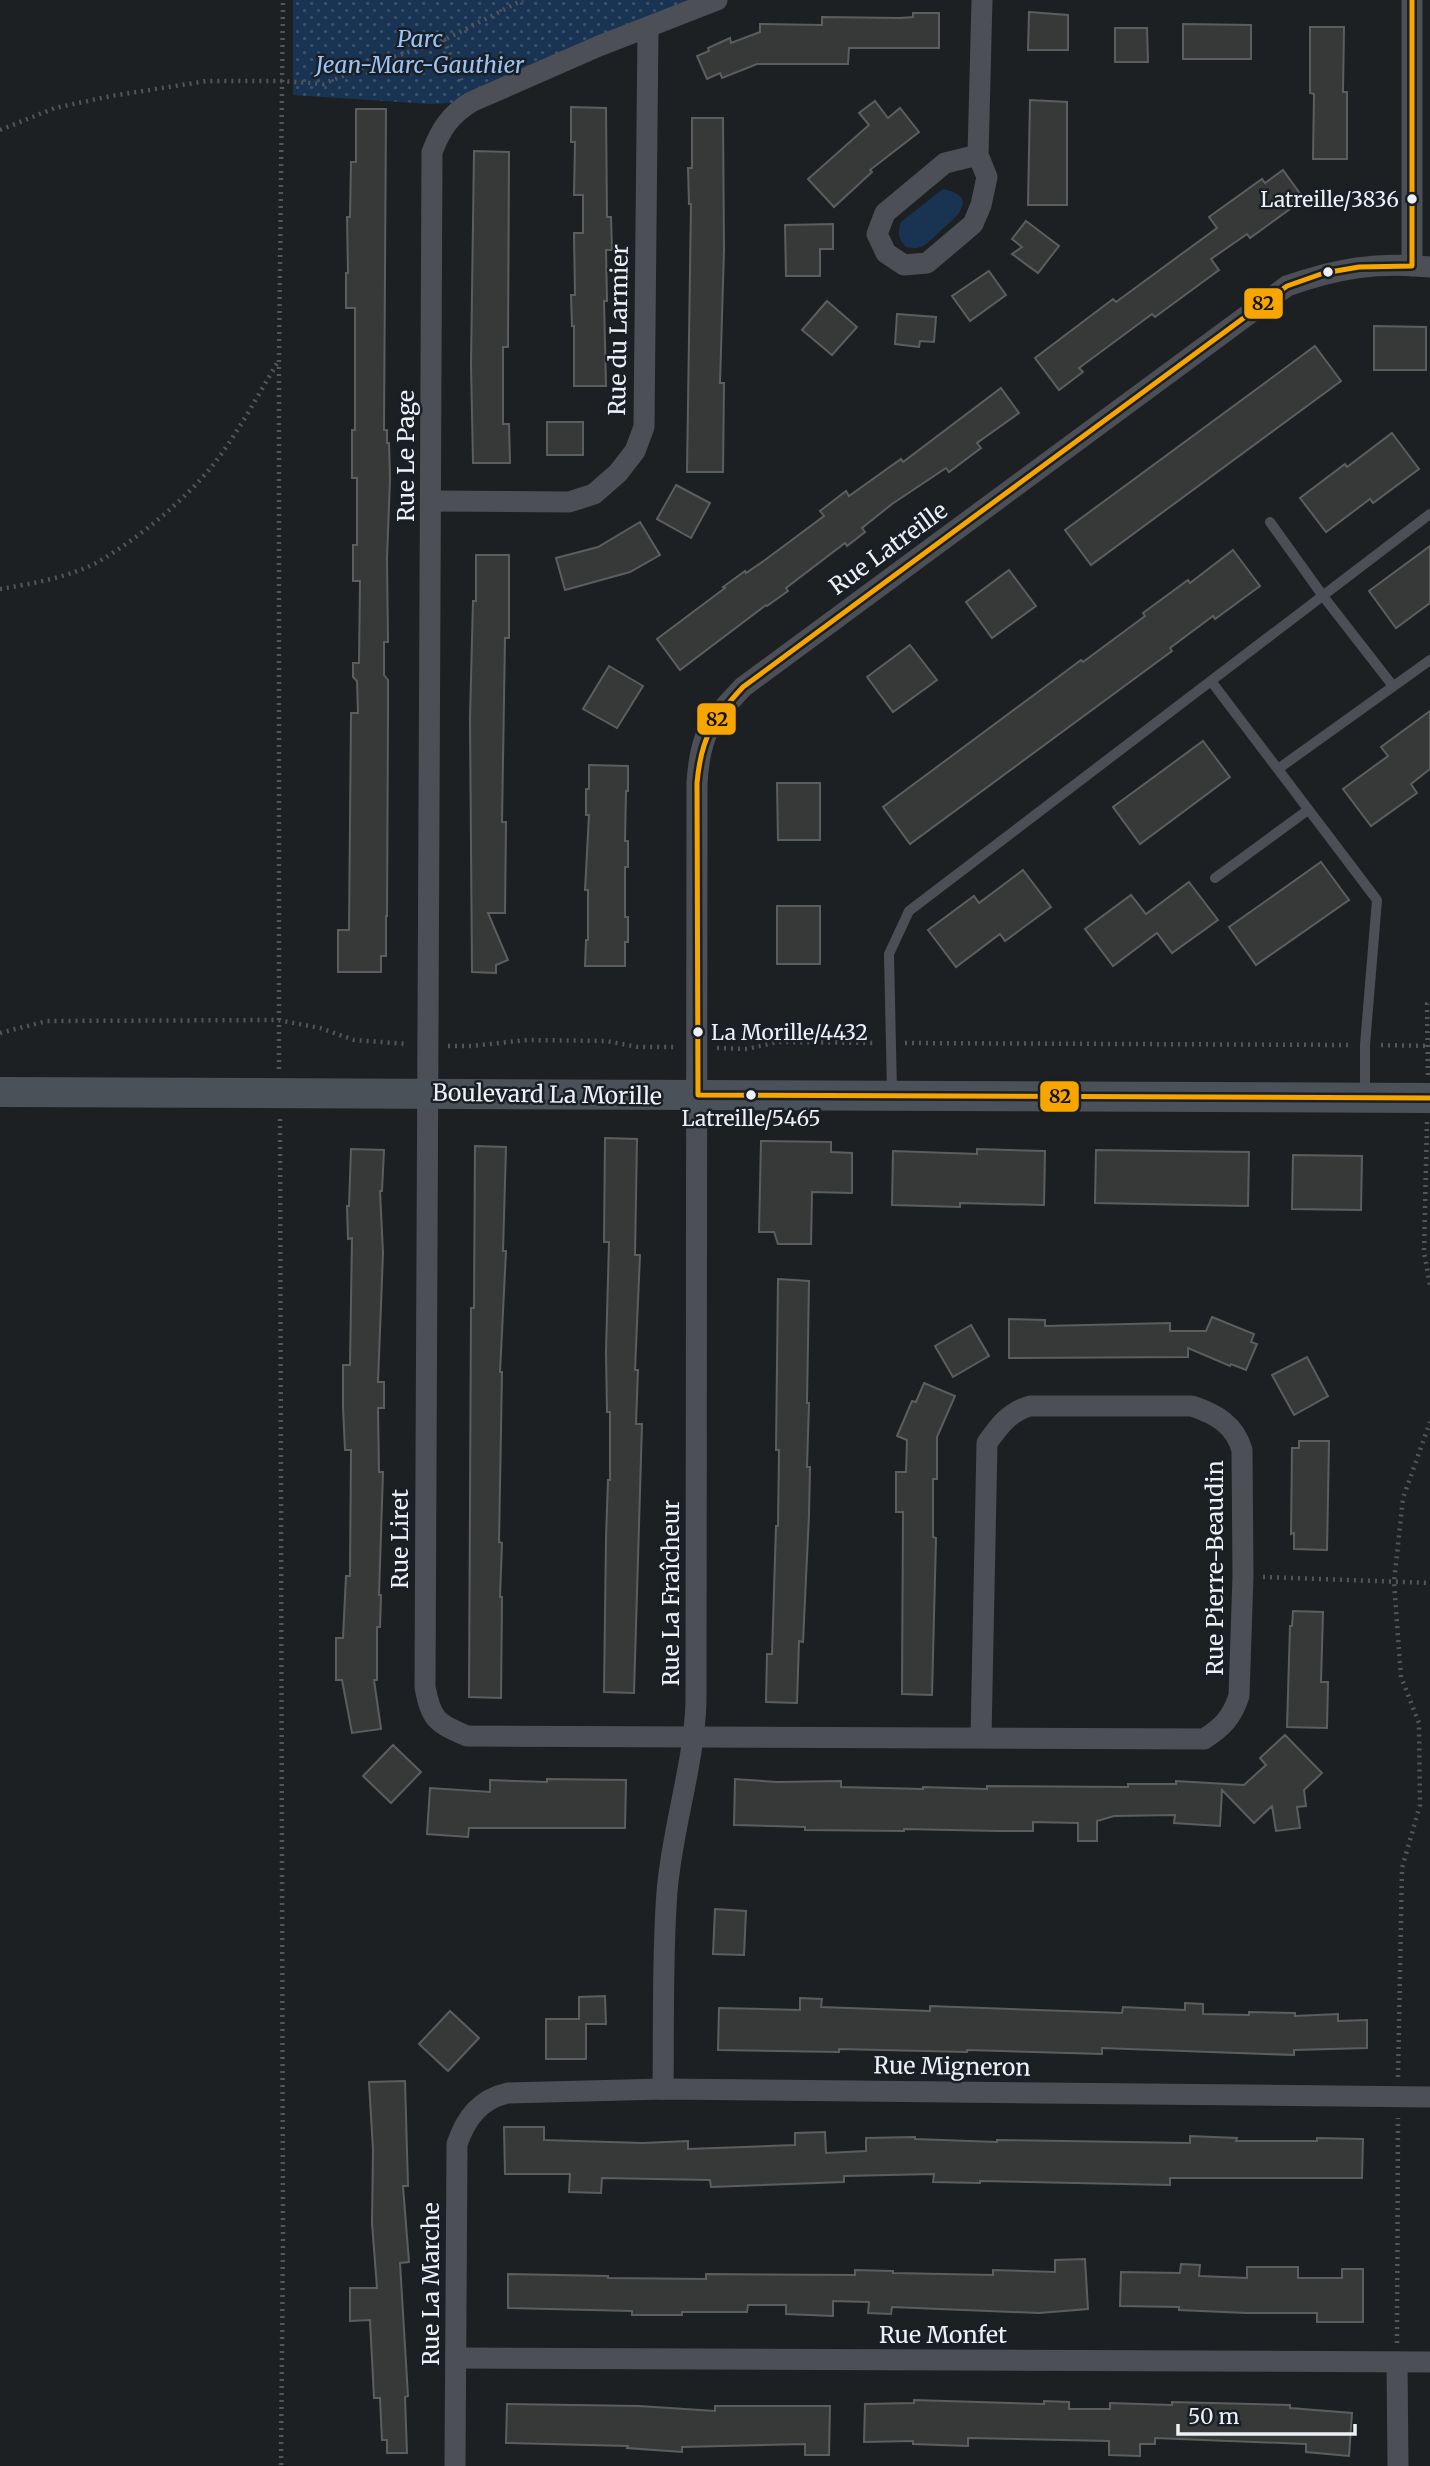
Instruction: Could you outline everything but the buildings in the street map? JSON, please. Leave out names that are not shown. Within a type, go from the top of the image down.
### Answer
[{"type":"street","name":"Rue Le Page","points":[[426,1092],[432,152],[440,131],[454,113],[471,102],[599,46],[717,0]]},
{"type":"street","points":[[978,155],[945,163],[885,212],[877,234],[886,253],[904,265],[927,263],[973,225],[981,205],[987,177],[978,155],[982,0]]},
{"type":"street","points":[[1412,0],[1421,266]]},
{"type":"street","name":"Rue du Larmier","points":[[431,501],[569,502],[594,494],[618,474],[635,452],[643,427],[648,28]]},
{"type":"street","name":"Rue Latreille","points":[[698,1095],[697,783],[699,752],[713,719],[743,687],[1287,286],[1324,273],[1359,267],[1421,266]]},
{"type":"street","name":"Boulevard La Morille","points":[[0,1092],[1429,1098]]},
{"type":"street","name":"Rue Liret","points":[[426,1092],[425,1686],[430,1711],[444,1727],[467,1737],[695,1738]]},
{"type":"street","name":"Rue La Fraîcheur","points":[[663,2089],[667,1890],[695,1738],[698,1095]]},
{"type":"street","name":"Rue Pierre-Beaudin","points":[[695,1738],[1204,1738],[1221,1729],[1233,1714],[1239,1696],[1243,1576],[1242,1450],[1238,1437],[1213,1413],[1192,1406],[1030,1406],[1017,1410],[999,1425],[987,1443],[981,1737]]},
{"type":"street","name":"Rue Migneron","points":[[477,2108],[493,2096],[508,2093],[663,2089],[1430,2096]]},
{"type":"street","name":"Rue La Marche","points":[[455,2466],[457,2144],[463,2126],[477,2108]]},
{"type":"street","name":"Rue Monfet","points":[[456,2358],[1430,2362]]},
{"type":"street","points":[[1397,2362],[1398,2466]]},
{"type":"lane","points":[[892,1095],[889,954],[909,911],[1430,514]]},
{"type":"lane","points":[[1270,522],[1394,687]]},
{"type":"lane","points":[[1278,769],[1430,660]]},
{"type":"lane","points":[[1211,681],[1377,900],[1366,1045],[1365,1098]]},
{"type":"lane","points":[[1215,878],[1308,810]]},
{"type":"path","points":[[281,2466],[283,2194],[278,1020],[279,360],[283,0]]},
{"type":"path","points":[[0,130],[55,108],[207,81],[323,84],[444,40],[523,0]]},
{"type":"path","points":[[444,40],[471,102]]},
{"type":"path","points":[[0,589],[40,583],[101,561],[174,507],[213,465],[279,360]]},
{"type":"path","points":[[1430,1000],[1427,1004],[1429,1098],[1424,1252],[1430,1285]]},
{"type":"path","points":[[1397,2362],[1402,1868],[1420,1805],[1420,1791],[1419,1723],[1401,1677],[1394,1582],[1402,1498],[1430,1422]]},
{"type":"path","points":[[1243,1576],[1430,1583]]},
{"type":"green space","name":"Parc Jean-Marc-Gauthier","points":[[293,0],[717,0],[471,102],[432,104],[293,95]]},
{"type":"green space","points":[[943,189],[961,197],[962,208],[947,226],[923,246],[906,247],[899,235],[901,222]]},
{"type":"transit line","name":"82","points":[[1412,0],[1412,266],[1359,267],[1324,273],[1287,286],[743,687],[716,720],[705,741],[697,783],[698,1095],[1430,1098]]},
{"type":"place","name":"Latreille/3836","points":[[1412,199]]},
{"type":"place","name":"La Morille/4432","points":[[698,1032]]},
{"type":"place","name":"Latreille/5465","points":[[751,1095]]}]
